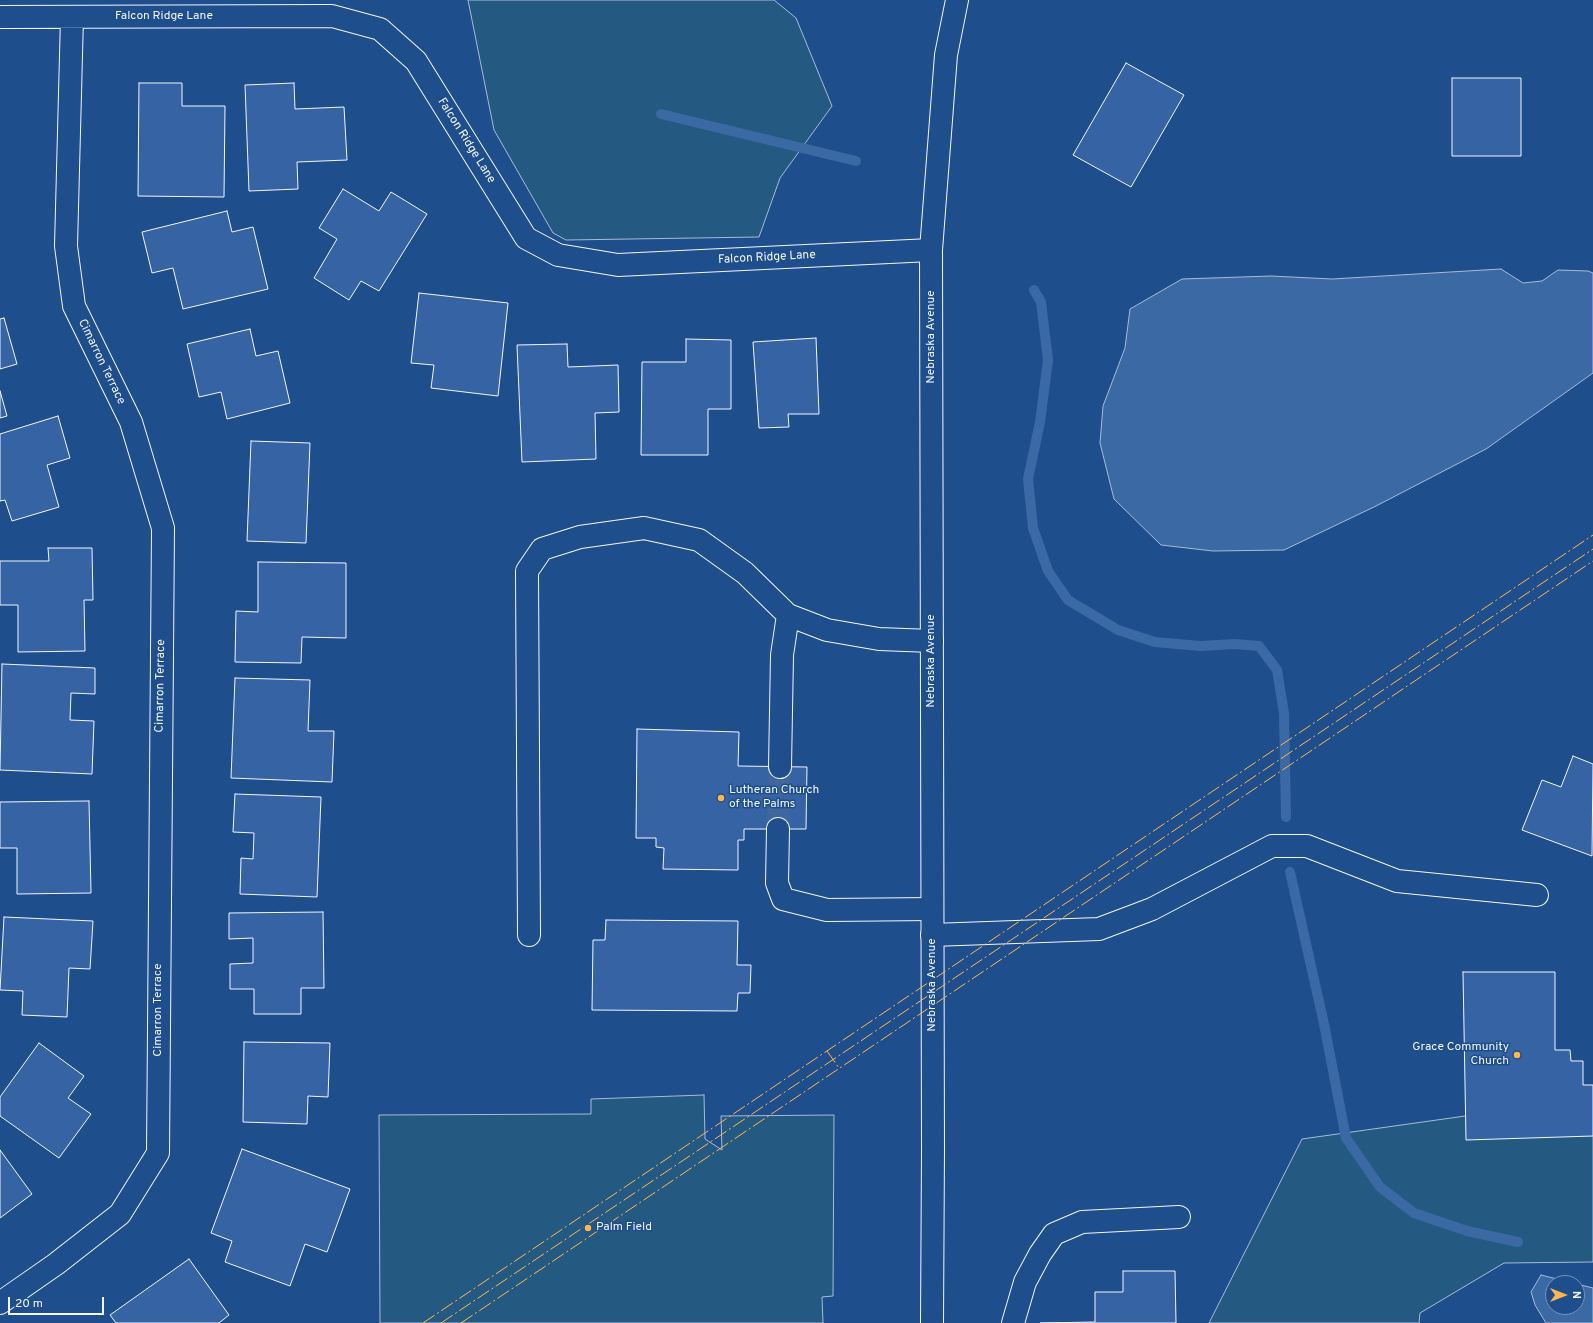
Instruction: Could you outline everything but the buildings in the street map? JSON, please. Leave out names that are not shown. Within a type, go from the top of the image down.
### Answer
[{"type":"street","name":"Nebraska Avenue","points":[[932,1323],[931,250],[946,55],[957,0]]},
{"type":"street","name":"Falcon Ridge Lane","points":[[0,17],[332,16],[380,29],[416,61],[526,238],[558,256],[618,265],[931,250]]},
{"type":"street","name":"Cimarron Terrace","points":[[0,1303],[56,1264],[120,1214],[158,1153],[163,528],[130,422],[74,306],[66,246],[72,17]]},
{"type":"street","points":[[529,935],[527,571],[542,549],[580,537],[644,528],[699,540],[745,572],[788,615],[827,630],[879,639],[932,641]]},
{"type":"street","points":[[780,767],[782,655],[788,615]]},
{"type":"street","points":[[778,829],[777,883],[783,899],[827,910],[932,908]]},
{"type":"street","points":[[932,934],[1099,929],[1152,910],[1272,846],[1307,846],[1397,881],[1537,895]]},
{"type":"street","points":[[1012,1323],[1025,1282],[1040,1254],[1054,1234],[1082,1222],[1179,1217]]},
{"type":"shaded area","points":[[468,0],[774,0],[796,18],[832,106],[780,178],[759,237],[566,240],[553,233],[494,130]]},
{"type":"shaded area","points":[[1501,269],[1523,283],[1542,281],[1558,270],[1588,271],[1593,273],[1593,373],[1486,449],[1376,506],[1284,550],[1213,551],[1161,545],[1114,499],[1100,443],[1103,406],[1125,348],[1130,309],[1182,279],[1271,276],[1332,279]]},
{"type":"shaded area","name":"Palm Field","points":[[704,1095],[705,1139],[722,1150],[721,1116],[834,1115],[833,1296],[822,1297],[823,1323],[380,1323],[379,1115],[591,1114],[591,1099]]},
{"type":"shaded area","points":[[1593,1098],[1593,1262],[1504,1263],[1420,1313],[1419,1323],[1209,1323],[1302,1139]]},
{"type":"shaded area","points":[[1541,1275],[1545,1276],[1545,1315],[1585,1315],[1585,1286],[1593,1288],[1593,1323],[1546,1323],[1535,1305],[1531,1292]]},
{"type":"waterway","points":[[661,114],[856,161]]},
{"type":"waterway","points":[[1034,290],[1041,302],[1048,360],[1040,422],[1028,479],[1033,528],[1048,571],[1068,600],[1118,630],[1155,642],[1200,646],[1235,644],[1259,646],[1277,670],[1284,713],[1286,817]]},
{"type":"waterway","points":[[1290,872],[1324,1024],[1346,1138],[1380,1187],[1414,1213],[1467,1231],[1518,1242]]},
{"type":"tunnel","points":[[778,829],[780,767]]},
{"type":"power","points":[[423,1323],[1593,535]]},
{"type":"power","points":[[441,1323],[1593,549]]},
{"type":"power","points":[[461,1323],[1593,561]]},
{"type":"power","points":[[827,1051],[839,1068]]},
{"type":"place","name":"Lutheran Church of the Palms","points":[[721,798]]},
{"type":"place","name":"Grace Community Church","points":[[1517,1055]]},
{"type":"place","name":"Palm Field","points":[[588,1228]]}]
